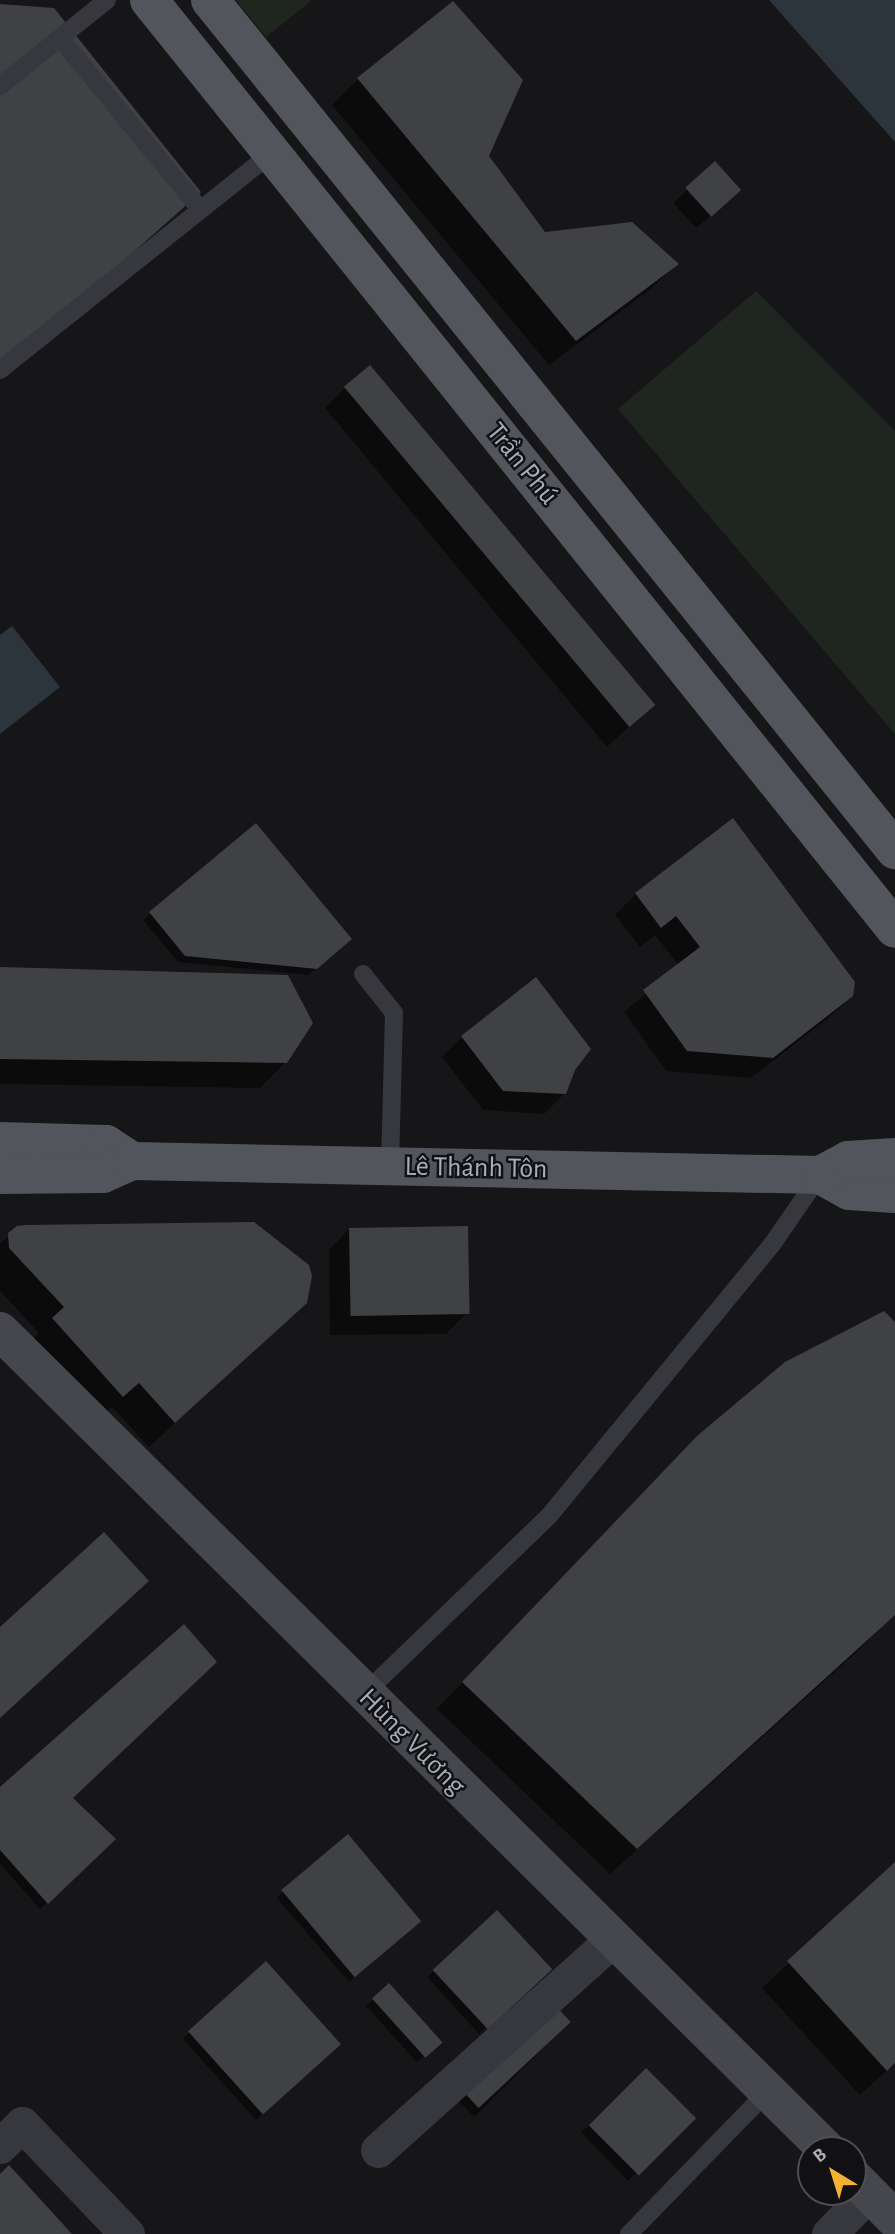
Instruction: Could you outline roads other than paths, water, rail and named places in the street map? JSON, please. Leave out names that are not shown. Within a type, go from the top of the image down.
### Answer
[{"type":"main road","name":"Trần Phú","points":[[149,0],[895,929]]},
{"type":"main road","name":"Trần Phú","points":[[210,0],[895,850]]},
{"type":"main road","name":"Lê Thánh Tôn","points":[[0,1141],[106,1144],[132,1161]]},
{"type":"main road","name":"Lê Thánh Tôn","points":[[820,1175],[848,1160],[886,1154]]},
{"type":"main road","name":"Lê Thánh Tôn","points":[[0,1175],[103,1174],[132,1161],[820,1175],[849,1191],[895,1194]]},
{"type":"street","name":"Hùng Vương","points":[[0,1331],[612,1940],[813,2136]]},
{"type":"street","points":[[378,2150],[612,1940]]},
{"type":"street","points":[[0,2146],[22,2124],[127,2234]]},
{"type":"street","points":[[830,2234],[872,2196]]},
{"type":"lane","points":[[0,86],[107,0]]},
{"type":"lane","points":[[60,38],[201,210]]},
{"type":"lane","points":[[0,370],[272,153]]},
{"type":"lane","points":[[363,974],[394,1013],[390,1167]]},
{"type":"lane","points":[[364,1694],[549,1516],[771,1246],[820,1175]]},
{"type":"lane","points":[[629,2234],[768,2091]]}]
